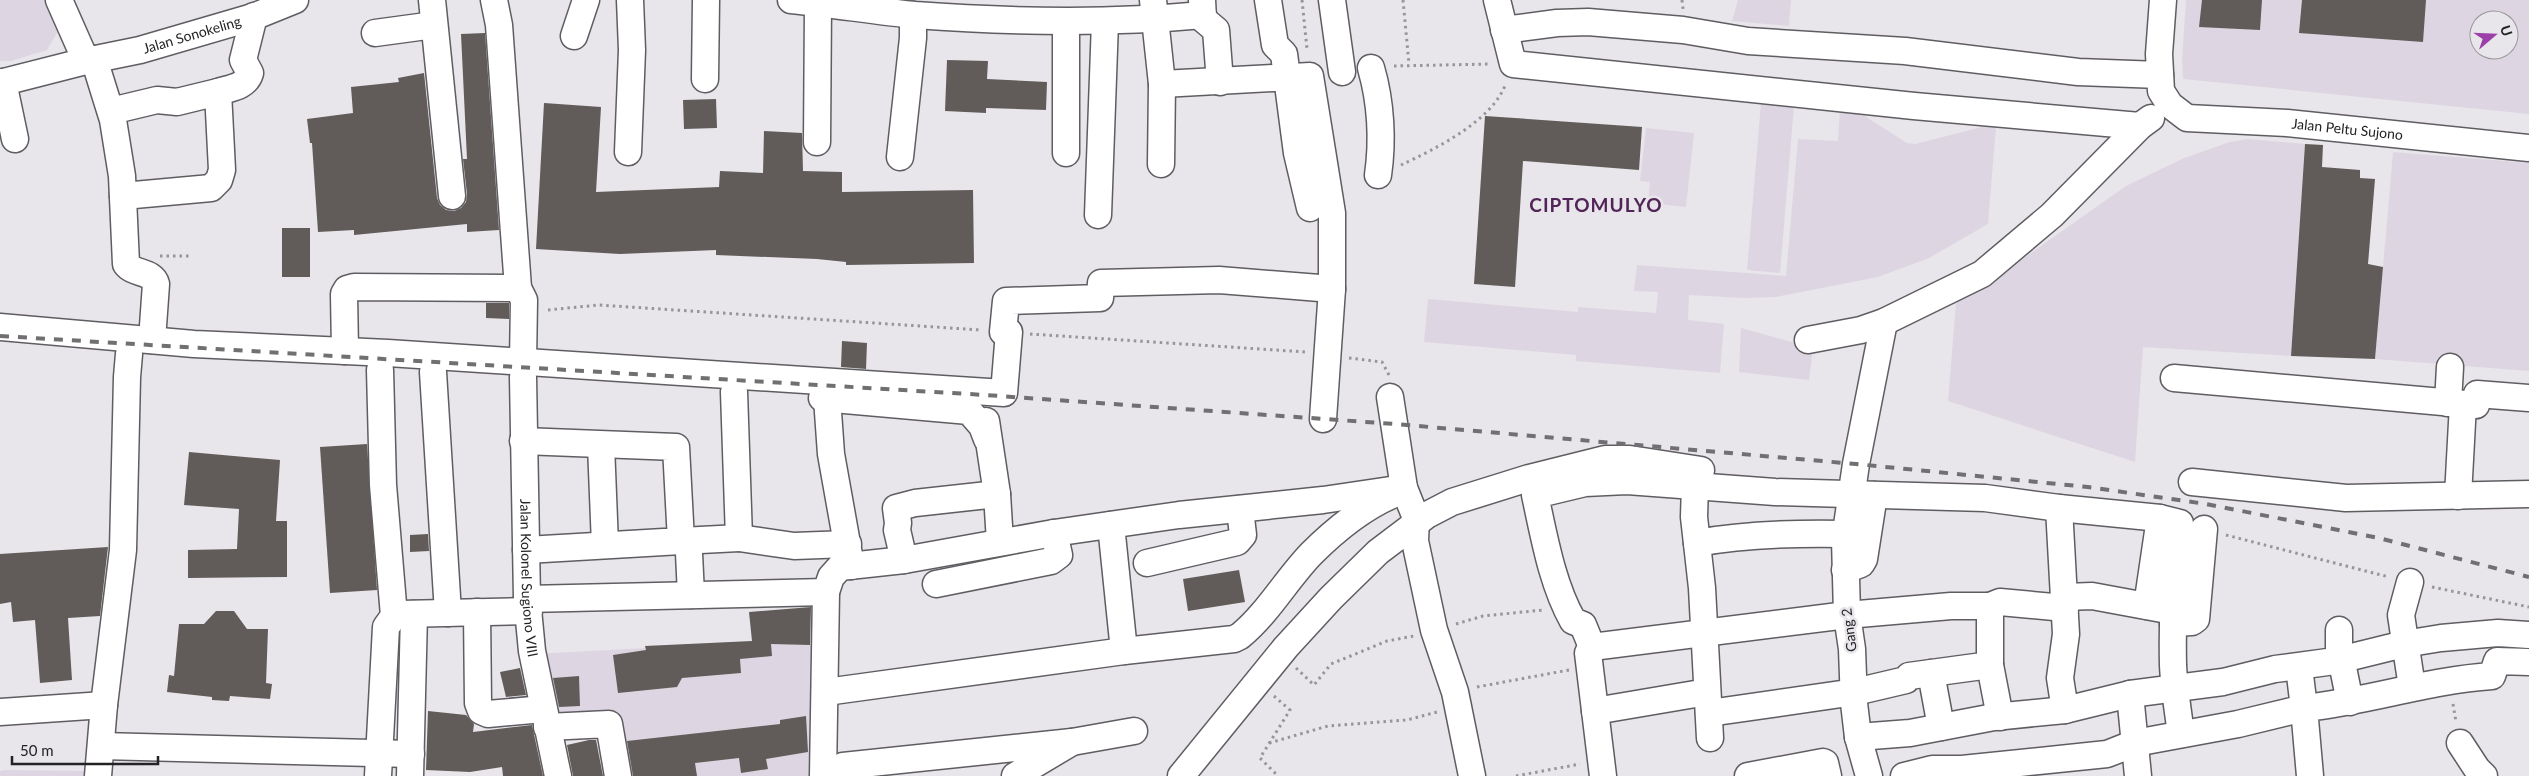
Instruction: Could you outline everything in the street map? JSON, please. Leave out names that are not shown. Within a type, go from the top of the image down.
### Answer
[{"type":"street","points":[[59,0],[90,60],[111,111],[123,196],[126,264],[132,270],[151,277],[156,284],[152,340]]},
{"type":"street","name":"Jalan Sonokeling","points":[[1,83],[90,60],[140,50],[254,16],[295,0]]},
{"type":"street","name":"Jalan Kolonel Sugiono VIII","points":[[494,0],[498,25],[518,288],[524,300],[523,441],[528,605],[532,650],[558,776]]},
{"type":"street","points":[[574,36],[586,0]]},
{"type":"street","points":[[628,152],[632,50],[630,0]]},
{"type":"street","points":[[705,79],[706,0]]},
{"type":"street","points":[[791,0],[913,14],[1066,22],[1105,22],[1154,10],[1202,8],[1203,19],[1216,30],[1220,82]]},
{"type":"street","points":[[1268,0],[1275,45],[1284,54],[1299,76],[1331,205],[1332,289],[1323,419]]},
{"type":"street","points":[[1332,0],[1342,72]]},
{"type":"street","points":[[1497,0],[1513,64],[1923,107],[2140,126]]},
{"type":"street","points":[[1808,340],[1861,330],[1884,322],[1966,284],[1998,262],[2085,184],[2140,126],[2170,105],[2161,91],[2163,0]]},
{"type":"street","points":[[817,142],[818,3]]},
{"type":"street","points":[[1154,10],[1162,84],[1161,164]]},
{"type":"street","points":[[376,32],[433,12],[452,196]]},
{"type":"street","points":[[900,157],[913,38],[913,14]]},
{"type":"street","points":[[111,111],[157,100],[177,102],[243,84],[250,73],[243,60],[254,16]]},
{"type":"street","points":[[1066,22],[1066,153]]},
{"type":"street","points":[[1098,215],[1105,22]]},
{"type":"street","points":[[1504,30],[1557,23],[1588,22],[1683,30],[1748,41],[1905,51],[2078,72],[2160,75]]},
{"type":"street","points":[[1371,68],[1376,87],[1380,132],[1378,175]]},
{"type":"street","points":[[1162,84],[1299,76]]},
{"type":"street","points":[[1299,76],[1297,153],[1310,208]]},
{"type":"street","points":[[1,83],[15,139]]},
{"type":"street","points":[[123,196],[212,188],[220,180],[222,151],[218,92]]},
{"type":"street","name":"Jalan Peltu Sujono","points":[[2170,105],[2187,118],[2202,120],[2287,123],[2529,148]]},
{"type":"street","points":[[0,345],[380,370],[433,372],[523,370],[1004,393],[1006,301],[1100,298],[1101,282],[1218,280],[1332,289]]},
{"type":"street","points":[[344,351],[344,294],[347,289],[354,286],[518,288]]},
{"type":"street","points":[[1845,570],[1861,564],[1864,559],[1860,491],[1884,322]]},
{"type":"street","points":[[0,327],[152,340],[344,351],[734,392],[827,398],[969,411],[979,422],[987,439]]},
{"type":"street","points":[[98,776],[104,705],[124,550],[126,377],[129,354]]},
{"type":"street","points":[[2450,367],[2455,403],[2458,496]]},
{"type":"street","points":[[101,746],[380,765],[411,765],[404,615],[383,485],[380,370]]},
{"type":"street","points":[[433,372],[448,613]]},
{"type":"street","points":[[2174,378],[2476,405],[2477,394],[2529,398]]},
{"type":"street","points":[[985,391],[987,439],[997,494],[1000,542]]},
{"type":"street","points":[[734,392],[740,538]]},
{"type":"street","points":[[1390,397],[1404,489],[1416,523],[1415,541],[1434,630],[1456,700],[1472,776]]},
{"type":"street","points":[[823,776],[826,692],[826,592],[835,572],[849,555],[831,454],[827,398]]},
{"type":"street","points":[[523,441],[676,447],[681,541],[688,548],[689,553],[691,595]]},
{"type":"street","points":[[601,445],[605,546]]},
{"type":"street","points":[[1181,776],[1286,647],[1331,598],[1378,552],[1416,523],[1452,502],[1529,478],[1605,459],[1630,459],[1860,491]]},
{"type":"street","points":[[1596,769],[1595,711],[1591,657],[1583,625],[1574,621],[1565,604],[1553,568],[1535,495],[1585,483],[1626,481],[1775,492],[1860,491],[1985,498],[2059,508],[2160,518],[2180,523],[2175,565],[2173,667],[2180,734]]},
{"type":"street","points":[[2192,482],[2346,498],[2529,494]]},
{"type":"street","points":[[1695,486],[1709,714]]},
{"type":"street","points":[[526,550],[740,538],[849,555],[904,560],[1054,533],[1240,508],[1323,500],[1404,489]]},
{"type":"street","points":[[826,692],[1124,651],[1234,639],[1240,636],[1275,600],[1312,554],[1358,515],[1404,489]]},
{"type":"street","name":"Gang 2","points":[[1860,491],[1846,534],[1845,570],[1847,615],[1855,692],[1854,703],[1858,737],[1869,776]]},
{"type":"street","points":[[904,560],[897,530],[896,508],[916,503],[997,494]]},
{"type":"street","points":[[1147,563],[1237,542],[1243,535],[1240,508]]},
{"type":"street","points":[[2059,508],[2066,634],[2060,678],[2065,710]]},
{"type":"street","points":[[2147,606],[2160,518]]},
{"type":"street","points":[[1111,525],[1124,651]]},
{"type":"street","points":[[1591,657],[1704,632],[1847,615],[1951,606],[1990,606],[2000,602],[2065,602],[2092,596],[2147,606],[2173,617],[2192,622],[2196,619],[2204,529]]},
{"type":"street","points":[[936,584],[1051,561],[1059,555],[1054,533]]},
{"type":"street","points":[[1697,543],[1724,538],[1788,533],[1846,534]]},
{"type":"street","points":[[2410,582],[2401,615],[2412,687]]},
{"type":"street","points":[[380,765],[386,627],[404,615],[477,612],[528,605],[691,595],[826,592]]},
{"type":"street","points":[[1990,606],[1990,665],[2000,717]]},
{"type":"street","points":[[477,612],[478,703],[481,711],[488,714],[609,724],[618,776]]},
{"type":"street","points":[[2339,630],[2341,660],[2350,702]]},
{"type":"street","points":[[1858,737],[1910,733],[2000,717],[2065,710],[2130,694],[2176,689],[2275,669],[2341,660],[2404,644],[2498,633],[2529,635]]},
{"type":"street","points":[[1904,776],[1932,768],[1962,769],[2107,754],[2134,743],[2304,708],[2350,702],[2412,687],[2492,676],[2497,661],[2529,662]]},
{"type":"street","points":[[1595,711],[1709,714],[1855,692],[1906,680],[1909,676],[1990,665]]},
{"type":"street","points":[[2299,667],[2310,776]]},
{"type":"street","points":[[1931,673],[1941,727]]},
{"type":"street","points":[[2130,694],[2138,776]]},
{"type":"street","points":[[0,712],[104,705]]},
{"type":"street","points":[[844,776],[843,766],[1072,742],[1134,731]]},
{"type":"street","points":[[1014,776],[1072,742]]},
{"type":"street","points":[[2460,742],[2476,769],[2484,776]]},
{"type":"street","points":[[1748,776],[1823,762],[1825,763],[1828,776]]},
{"type":"path","points":[[1299,76],[1302,0]]},
{"type":"path","points":[[1403,0],[1409,64]]},
{"type":"path","points":[[1371,68],[1409,64],[1513,64],[1503,92],[1495,103],[1473,122],[1439,147],[1378,175]]},
{"type":"path","points":[[2204,529],[2410,582],[2529,607]]},
{"type":"path","points":[[1269,742],[1328,726],[1407,720],[1456,700],[1591,657]]},
{"type":"path","points":[[1258,683],[1290,710],[1260,758],[1278,776]]},
{"type":"path","points":[[1516,776],[1596,769]]},
{"type":"shaded area","points":[[0,0],[45,0],[58,31],[47,50],[11,61],[0,61]]},
{"type":"shaded area","points":[[1738,0],[1791,0],[1789,26],[1732,21]]},
{"type":"shaded area","points":[[2186,0],[2529,0],[2529,114],[2183,79],[2182,60]]},
{"type":"shaded area","points":[[1761,103],[1794,106],[1780,273],[1747,270]]},
{"type":"shaded area","points":[[1840,109],[1863,115],[1907,143],[1915,144],[1986,126],[1996,127],[1988,224],[1929,258],[1878,277],[1776,297],[1744,298],[1689,295],[1688,320],[1724,324],[1720,373],[1576,361],[1576,355],[1424,342],[1428,299],[1578,312],[1578,307],[1656,313],[1658,292],[1634,291],[1637,265],[1786,276],[1798,139],[1838,141]]},
{"type":"shaded area","points":[[1646,128],[1694,133],[1686,207],[1648,203],[1650,182],[1640,181]]},
{"type":"shaded area","points":[[2247,139],[2305,144],[2291,356],[2143,347],[2135,462],[1948,401],[1956,303],[2014,265],[2126,186],[2184,158],[2230,142]]},
{"type":"shaded area","points":[[2393,152],[2529,163],[2529,371],[2375,359]]},
{"type":"shaded area","points":[[1741,328],[1813,348],[1809,380],[1739,372]]},
{"type":"shaded area","points":[[816,639],[809,776],[621,776],[614,720],[547,720],[534,654]]},
{"type":"shaded area","points":[[0,771],[87,771],[87,776],[0,776]]},
{"type":"building","points":[[2202,0],[2262,0],[2260,30],[2199,27]]},
{"type":"building","points":[[2302,0],[2426,0],[2423,42],[2299,33]]},
{"type":"building","points":[[485,33],[499,230],[467,232],[467,224],[354,235],[354,230],[318,232],[312,143],[310,143],[307,119],[353,113],[351,87],[399,82],[398,78],[424,73],[437,198],[440,205],[446,210],[454,211],[461,208],[466,202],[467,194],[463,159],[467,159],[461,34]]},
{"type":"building","points":[[947,60],[988,61],[987,79],[1047,82],[1046,110],[986,108],[986,113],[945,111]]},
{"type":"building","points":[[716,99],[717,128],[684,129],[683,100]]},
{"type":"building","points":[[544,103],[601,107],[596,192],[719,187],[720,171],[763,173],[764,131],[802,133],[803,171],[842,172],[842,192],[973,190],[974,263],[846,265],[846,262],[817,259],[716,255],[716,250],[620,254],[536,249]]},
{"type":"building","points":[[1485,116],[1642,127],[1639,170],[1523,161],[1515,287],[1474,284]]},
{"type":"building","points":[[2305,144],[2323,145],[2322,167],[2360,170],[2360,178],[2375,179],[2368,264],[2383,267],[2375,359],[2291,356]]},
{"type":"building","points":[[282,228],[310,228],[310,277],[282,277]]},
{"type":"building","points":[[486,303],[509,303],[509,319],[486,318]]},
{"type":"building","points":[[842,341],[867,343],[866,369],[841,367]]},
{"type":"building","points":[[367,444],[377,590],[330,593],[320,447]]},
{"type":"building","points":[[189,452],[280,460],[276,521],[287,521],[287,577],[188,578],[188,550],[237,549],[239,509],[184,505]]},
{"type":"building","points":[[428,534],[429,551],[410,552],[410,535]]},
{"type":"building","points":[[108,547],[100,616],[68,618],[72,680],[40,683],[35,620],[13,622],[11,602],[0,604],[0,554]]},
{"type":"building","points":[[1239,570],[1245,602],[1188,611],[1183,579]]},
{"type":"building","points":[[811,607],[810,645],[771,644],[772,656],[740,659],[741,673],[682,678],[677,687],[618,693],[613,655],[646,650],[645,646],[752,641],[749,612]]},
{"type":"building","points":[[216,611],[234,611],[247,629],[268,629],[266,683],[272,684],[270,699],[230,696],[229,701],[212,700],[212,697],[167,692],[169,675],[174,676],[179,624],[204,624]]},
{"type":"building","points":[[520,668],[526,695],[506,697],[500,672]]},
{"type":"building","points":[[579,676],[580,706],[559,707],[553,678]]},
{"type":"building","points":[[428,711],[466,715],[474,724],[473,732],[532,725],[543,776],[503,776],[502,767],[470,772],[426,770]]},
{"type":"building","points":[[806,716],[808,752],[766,759],[768,769],[741,773],[739,758],[695,763],[697,776],[633,776],[627,741],[780,724],[780,720]]},
{"type":"building","points":[[596,740],[603,776],[573,776],[567,745]]},
{"type":"railway","points":[[0,336],[985,395],[1395,424],[1856,464],[2088,487],[2206,504],[2379,538],[2529,577]]},
{"type":"district","name":"CIPTOMULYO","points":[[1596,205]]}]
